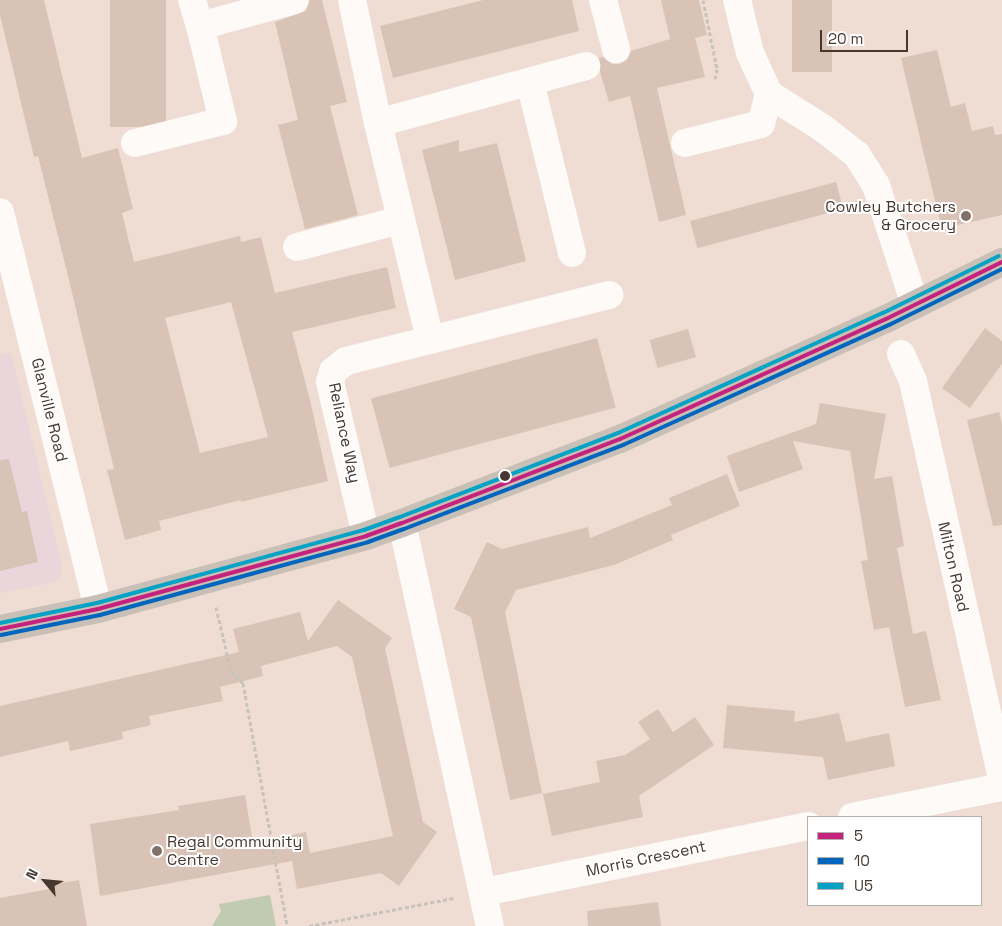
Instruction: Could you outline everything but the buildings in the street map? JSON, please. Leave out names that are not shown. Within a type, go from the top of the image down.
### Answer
[{"type":"main road","points":[[0,630],[98,609],[366,536],[402,523],[620,440],[886,319],[1002,262]]},
{"type":"street","points":[[135,142],[222,121],[200,26],[192,0]]},
{"type":"street","points":[[200,26],[295,0]]},
{"type":"street","points":[[352,0],[400,220],[430,340]]},
{"type":"street","points":[[603,0],[616,49]]},
{"type":"street","points":[[737,0],[750,54],[770,94],[824,129],[857,155],[876,185],[915,304]]},
{"type":"street","points":[[378,123],[586,66]]},
{"type":"street","points":[[530,82],[572,253]]},
{"type":"street","points":[[685,143],[761,124],[770,94]]},
{"type":"street","name":"Glanville Road","points":[[0,212],[98,609]]},
{"type":"street","points":[[298,247],[400,220]]},
{"type":"street","name":"Reliance Way","points":[[366,536],[330,382],[333,371],[346,361],[610,295]]},
{"type":"street","name":"Milton Road","points":[[901,354],[913,381],[1002,780]]},
{"type":"street","points":[[402,523],[490,926]]},
{"type":"street","points":[[857,816],[1002,787]]},
{"type":"street","name":"Morris Crescent","points":[[484,892],[807,826]]},
{"type":"path","points":[[703,0],[717,69],[715,79]]},
{"type":"path","points":[[215,605],[232,671],[243,683],[287,926]]},
{"type":"path","points":[[309,926],[484,892]]},
{"type":"shaded area","points":[[11,353],[61,562],[61,572],[58,580],[0,593],[0,355]]},
{"type":"green space","points":[[270,895],[276,926],[212,926],[221,911],[219,904]]},
{"type":"transit line","name":"U5","points":[[0,623],[97,603],[364,530],[400,517],[618,433],[883,313],[999,256]]},
{"type":"transit line","name":"5","points":[[0,629],[98,609],[366,536],[402,523],[620,439],[886,319],[1002,262]]},
{"type":"transit line","name":"10","points":[[1,635],[100,615],[368,542],[404,529],[623,445],[889,325],[1002,269]]},
{"type":"place","name":"Cowley Butchers & Grocery","points":[[966,216]]},
{"type":"place","name":"Regal Community Centre","points":[[157,851]]}]
